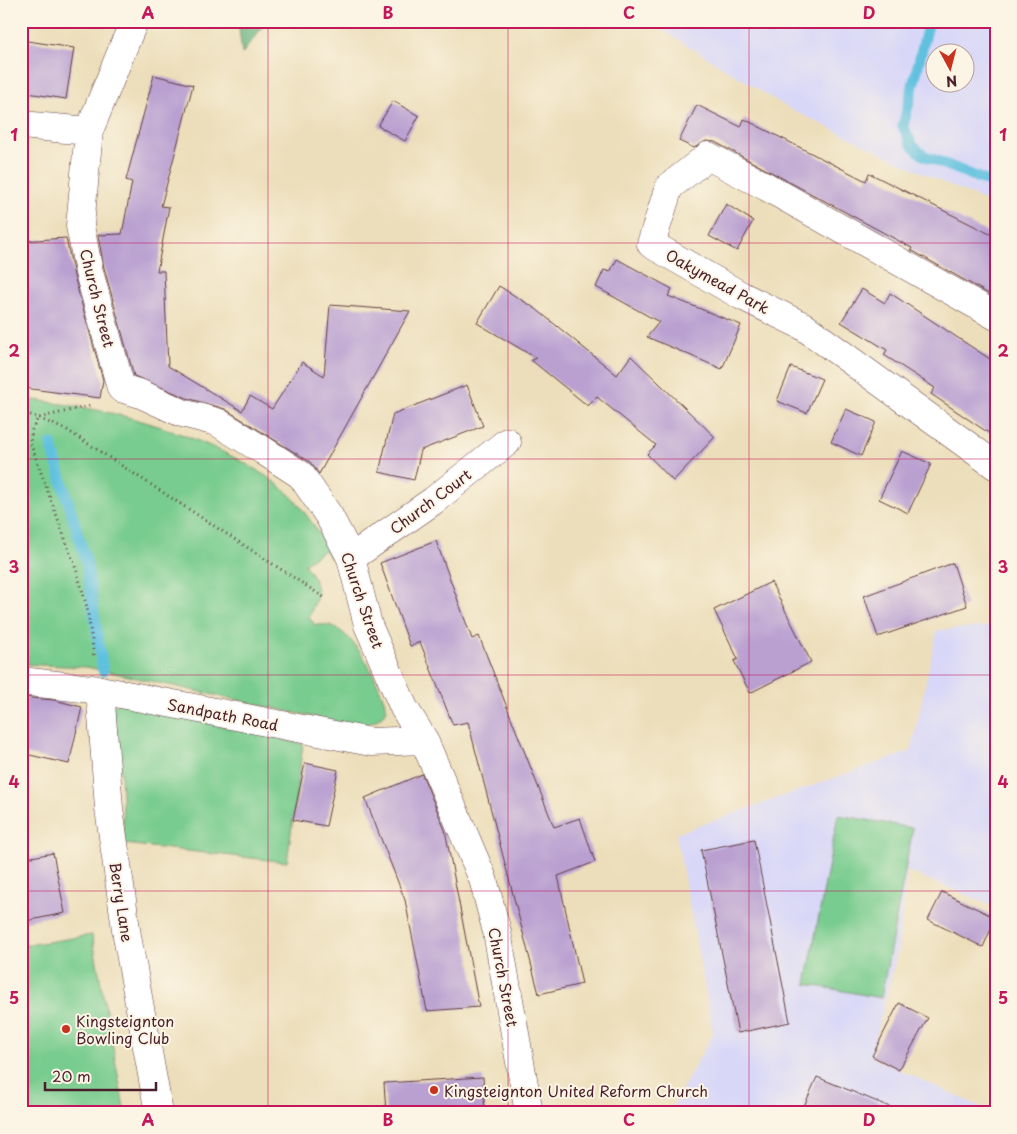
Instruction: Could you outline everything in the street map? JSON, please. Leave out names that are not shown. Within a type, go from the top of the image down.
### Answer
[{"type":"street","name":"Church Street","points":[[134,21],[88,132],[80,226],[89,272],[121,388],[141,394],[182,413],[217,422],[301,475],[329,516],[351,558],[368,625],[404,708],[424,740],[483,879],[497,932],[529,1113]]},
{"type":"street","points":[[21,125],[88,132]]},
{"type":"street","name":"Oakymead Park","points":[[996,316],[767,187],[708,156],[669,186],[651,244],[742,296],[803,326],[996,466]]},
{"type":"street","name":"Church Court","points":[[351,558],[433,501],[508,442]]},
{"type":"street","name":"Sandpath Road","points":[[21,681],[100,690],[371,742],[424,740]]},
{"type":"street","name":"Berry Lane","points":[[100,690],[111,828],[127,936],[159,1113]]},
{"type":"path","points":[[38,418],[103,403],[121,388]]},
{"type":"path","points":[[21,411],[67,430],[368,625]]},
{"type":"path","points":[[38,418],[32,430],[30,442],[84,600],[100,690]]},
{"type":"shaded area","points":[[648,21],[996,21],[996,205],[946,184],[790,109]]},
{"type":"shaded area","points":[[996,626],[996,907],[907,871],[898,950],[871,1057],[994,1113],[669,1113],[713,1033],[676,834],[911,751],[937,630]]},
{"type":"green space","points":[[238,21],[267,21],[242,54]]},
{"type":"green space","points":[[21,398],[70,405],[140,420],[211,446],[276,483],[298,504],[334,556],[331,559],[324,550],[304,564],[314,578],[318,594],[309,617],[315,625],[332,626],[343,633],[360,652],[379,688],[387,710],[384,714],[373,722],[355,726],[87,667],[21,664]]},
{"type":"green space","points":[[120,703],[303,744],[287,862],[124,844],[121,774],[112,706]]},
{"type":"green space","points":[[838,815],[913,828],[881,998],[806,984]]},
{"type":"green space","name":"Kingsteignton Bowling Club","points":[[92,935],[125,1113],[21,1113],[21,946]]},
{"type":"building","points":[[21,40],[74,48],[66,99],[21,92]]},
{"type":"building","points":[[154,75],[193,85],[161,206],[169,207],[157,271],[164,271],[168,366],[242,411],[250,396],[272,409],[302,362],[324,376],[330,305],[410,311],[319,474],[310,462],[225,409],[187,398],[134,376],[104,268],[98,235],[122,234],[132,182],[126,180]]},
{"type":"building","points":[[393,101],[419,116],[405,141],[378,126]]},
{"type":"building","points":[[697,105],[741,127],[744,119],[866,181],[869,173],[996,237],[996,298],[911,250],[912,248],[715,142],[706,141],[694,148],[679,141]]},
{"type":"building","points":[[726,204],[753,221],[737,251],[709,236]]},
{"type":"building","points":[[66,238],[74,276],[103,380],[100,398],[24,388],[21,241]]},
{"type":"building","points":[[617,259],[672,289],[668,296],[741,325],[722,369],[647,337],[659,322],[596,287],[604,270],[610,272]]},
{"type":"building","points":[[499,286],[536,309],[617,375],[631,356],[715,437],[673,481],[647,454],[656,445],[597,397],[588,406],[531,360],[536,358],[477,323]]},
{"type":"building","points":[[862,289],[885,303],[890,293],[996,363],[996,438],[931,394],[935,388],[884,355],[887,350],[841,322]]},
{"type":"building","points":[[791,367],[822,379],[807,413],[777,401]]},
{"type":"building","points":[[467,385],[483,426],[421,450],[414,480],[379,472],[393,414]]},
{"type":"building","points":[[846,409],[876,422],[861,456],[831,442]]},
{"type":"building","points":[[902,451],[931,464],[908,513],[879,499]]},
{"type":"building","points":[[436,541],[472,639],[479,636],[554,827],[580,818],[595,862],[558,876],[582,984],[539,994],[468,722],[453,725],[420,642],[410,646],[380,563]]},
{"type":"building","points":[[953,563],[967,606],[878,637],[864,596]]},
{"type":"building","points":[[771,582],[811,662],[750,693],[734,661],[738,659],[714,610]]},
{"type":"building","points":[[21,697],[54,700],[82,707],[69,764],[21,753]]},
{"type":"building","points":[[305,763],[338,770],[326,826],[293,820]]},
{"type":"building","points":[[422,774],[445,830],[479,1007],[427,1011],[405,900],[365,798]]},
{"type":"building","points":[[754,840],[790,1022],[738,1033],[701,850]]},
{"type":"building","points":[[53,853],[65,913],[21,922],[21,859]]},
{"type":"building","points":[[942,892],[996,918],[983,947],[928,920]]},
{"type":"building","points":[[899,1003],[928,1018],[899,1070],[872,1056]]},
{"type":"building","name":"Kingsteignton United Reform Church","points":[[483,1077],[485,1113],[386,1113],[384,1083]]},
{"type":"building","points":[[817,1077],[902,1112],[902,1113],[801,1113]]},
{"type":"waterway","points":[[929,21],[903,126],[912,145],[923,155],[996,185]]},
{"type":"waterway","points":[[51,444],[86,561],[103,671]]},
{"type":"place","name":"Kingsteignton Bowling Club","points":[[66,1029]]},
{"type":"place","name":"Kingsteignton United Reform Church","points":[[434,1090]]}]
